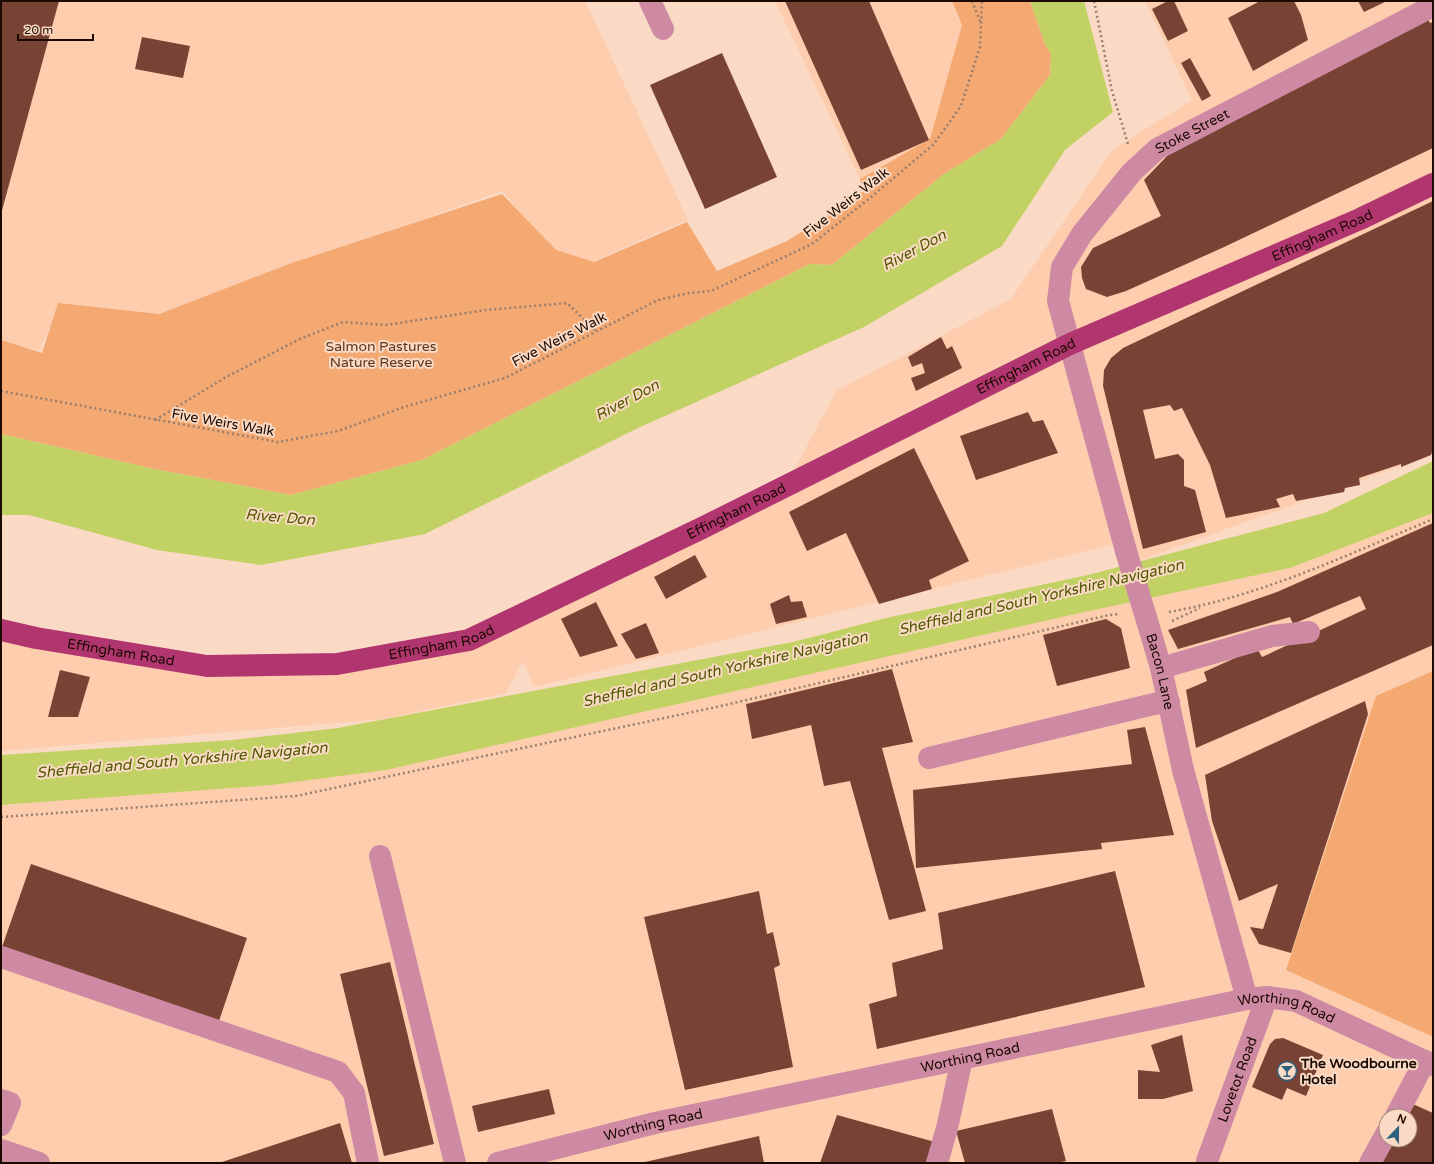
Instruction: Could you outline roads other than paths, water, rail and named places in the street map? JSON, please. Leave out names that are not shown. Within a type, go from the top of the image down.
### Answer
[{"type":"main road","name":"Effingham Road","points":[[1,630],[36,638],[207,666],[337,664],[468,640],[709,524],[1070,344],[1360,219],[1433,184]]},
{"type":"street","points":[[650,1],[663,29]]},
{"type":"street","name":"Stoke Street","points":[[1070,344],[1058,301],[1062,267],[1082,234],[1139,166],[1157,149],[1433,6]]},
{"type":"street","name":"Bacon Lane","points":[[1070,344],[1126,551],[1161,668],[1183,770],[1257,998]]},
{"type":"street","points":[[1161,668],[1272,636],[1309,632]]},
{"type":"street","points":[[929,758],[1154,704],[1169,702]]},
{"type":"street","points":[[380,856],[455,1163]]},
{"type":"street","points":[[1,957],[338,1072],[354,1093],[368,1163]]},
{"type":"street","name":"Worthing Road","points":[[498,1163],[655,1123],[1257,998],[1296,1001],[1429,1063]]},
{"type":"street","name":"Lovetot Road","points":[[1207,1161],[1257,998]]},
{"type":"street","points":[[937,1163],[947,1128],[962,1059]]},
{"type":"street","points":[[1401,1108],[1429,1063]]},
{"type":"street","points":[[1,1100],[10,1103],[1,1125]]},
{"type":"street","points":[[1370,1163],[1378,1148]]},
{"type":"street","points":[[1,1150],[39,1163]]},
{"type":"water","name":"River Don","points":[[1030,1],[1084,1],[1113,112],[1065,150],[1002,246],[864,327],[638,428],[425,534],[261,565],[157,550],[29,515],[1,515],[1,434],[154,469],[291,495],[422,460],[810,264],[832,265],[944,174],[1001,139],[1050,75],[1051,54],[1045,44]]},
{"type":"water","name":"Sheffield and South Yorkshire Navigation","points":[[1433,461],[1433,513],[1290,568],[1071,615],[386,770],[272,785],[1,805],[1,755],[233,740],[338,728],[793,642],[886,618],[1088,575],[1324,513]]},
{"type":"place","name":"The Woodbourne Hotel","points":[[1287,1071]]},
{"type":"park label","name":"Salmon Pastures Nature Reserve","points":[[381,354]]}]
